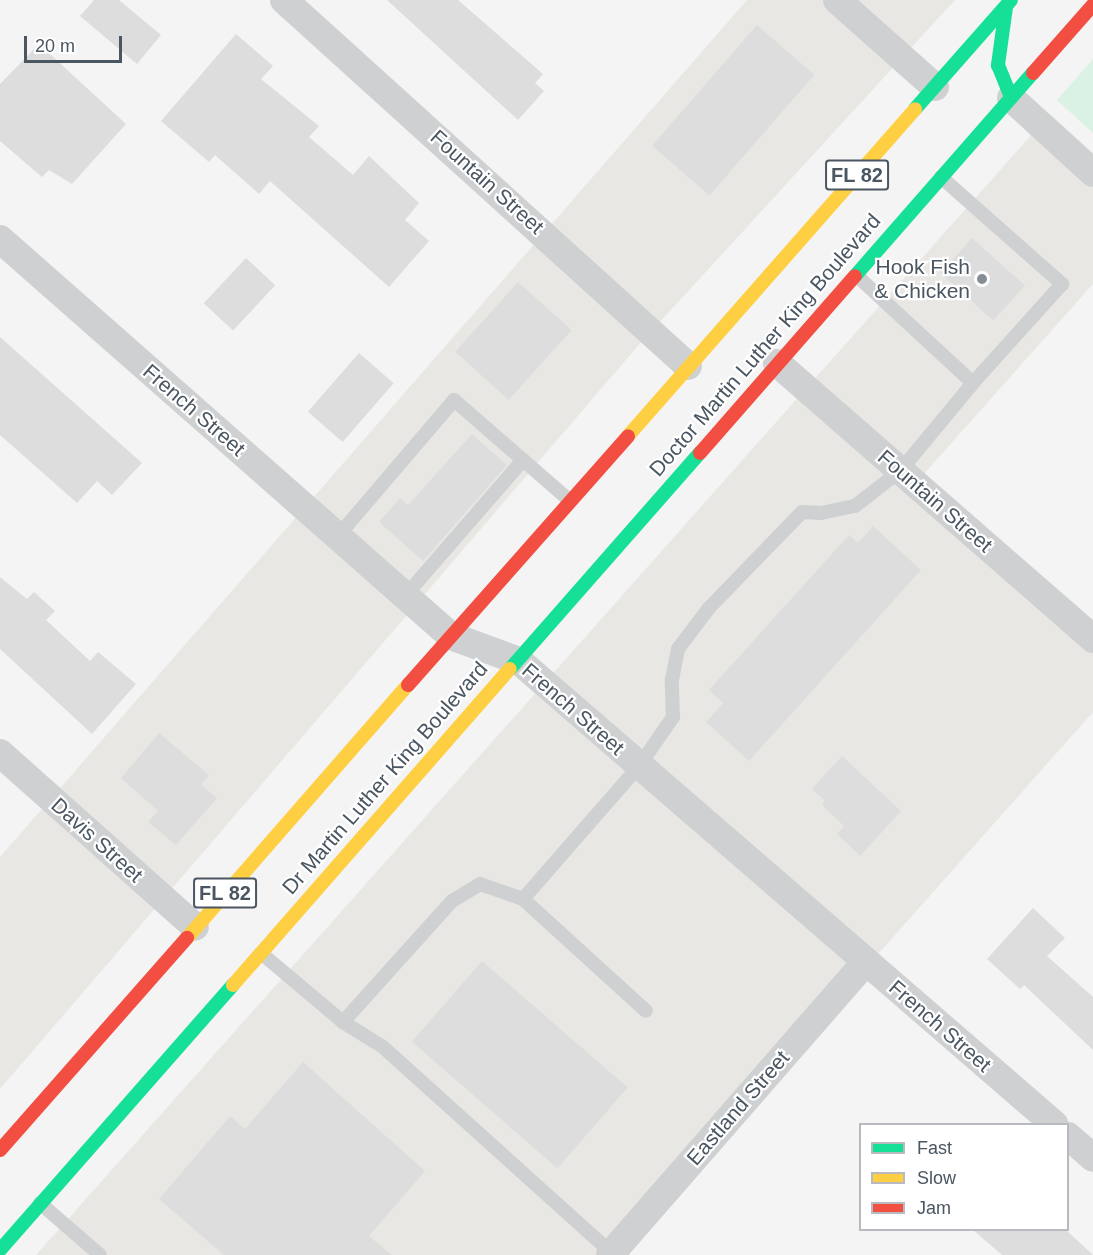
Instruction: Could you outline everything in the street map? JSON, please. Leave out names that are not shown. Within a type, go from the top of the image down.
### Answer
[{"type":"main road","name":"Doctor Martin Luther King Boulevard","points":[[539,536],[1008,3]]},
{"type":"main road","points":[[1008,3],[998,65],[1011,98]]},
{"type":"main road","name":"Doctor Martin Luther King Boulevard","points":[[588,578],[1093,4]]},
{"type":"main road","name":"Dr Martin Luther King Boulevard","points":[[0,1150],[539,536]]},
{"type":"main road","name":"Dr Martin Luther King Boulevard","points":[[0,1250],[588,578]]},
{"type":"street","name":"Fountain Street","points":[[284,0],[688,366]]},
{"type":"street","points":[[837,0],[935,87]]},
{"type":"street","points":[[1011,98],[1093,173]]},
{"type":"street","name":"French Street","points":[[0,239],[452,636],[516,660],[1052,1123]]},
{"type":"street","name":"Fountain Street","points":[[777,363],[1093,639]]},
{"type":"street","name":"Davis Street","points":[[0,753],[195,927]]},
{"type":"street","name":"Eastland Street","points":[[611,1254],[866,962]]},
{"type":"street","points":[[1069,1137],[1093,1158]]},
{"type":"lane","points":[[523,899],[639,766],[673,717],[672,680],[678,649],[709,608],[802,512],[822,513],[855,506],[900,471],[973,383],[1062,284],[941,177]]},
{"type":"lane","points":[[855,274],[973,383]]},
{"type":"lane","points":[[338,536],[454,400],[570,501]]},
{"type":"lane","points":[[406,596],[523,460]]},
{"type":"lane","points":[[343,1022],[452,901],[480,884],[523,899],[646,1011]]},
{"type":"lane","points":[[259,952],[343,1022],[383,1047],[611,1254]]},
{"type":"lane","points":[[40,1203],[100,1255]]},
{"type":"shaded area","points":[[747,0],[955,0],[637,347],[0,1089],[0,857]]},
{"type":"shaded area","points":[[1050,114],[1093,153],[1093,284],[907,493],[1093,653],[1093,712],[611,1255],[36,1255]]},
{"type":"green space","points":[[1093,59],[1093,133],[1057,100]]},
{"type":"building","points":[[94,0],[119,0],[161,35],[137,64],[80,16]]},
{"type":"building","points":[[387,0],[458,0],[543,74],[535,83],[544,91],[518,120]]},
{"type":"building","points":[[757,25],[814,75],[709,196],[652,146]]},
{"type":"building","points":[[236,34],[273,66],[261,79],[319,126],[309,137],[353,175],[369,156],[419,203],[405,220],[429,241],[389,287],[270,181],[259,194],[215,155],[209,162],[161,121]]},
{"type":"building","points":[[39,44],[126,124],[72,184],[49,170],[42,177],[0,141],[0,84]]},
{"type":"building","name":"Hook Fish & Chicken","points":[[972,238],[1025,286],[993,320],[941,273]]},
{"type":"building","points":[[246,258],[275,285],[233,331],[204,303]]},
{"type":"building","points":[[518,282],[572,330],[509,400],[455,352]]},
{"type":"building","points":[[0,337],[142,463],[112,495],[97,481],[77,503],[0,435]]},
{"type":"building","points":[[359,353],[394,383],[343,442],[308,412]]},
{"type":"building","points":[[472,434],[507,465],[423,561],[379,522],[400,498],[408,505]]},
{"type":"building","points":[[873,526],[921,570],[749,761],[706,722],[723,703],[709,690],[849,535],[858,543]]},
{"type":"building","points":[[0,577],[27,599],[34,592],[55,611],[46,620],[90,661],[98,652],[136,684],[92,734],[0,649]]},
{"type":"building","points":[[159,733],[209,775],[201,785],[217,798],[176,845],[148,822],[158,811],[121,778]]},
{"type":"building","points":[[842,756],[901,811],[860,856],[837,834],[844,826],[822,805],[825,801],[812,789]]},
{"type":"building","points":[[1033,908],[1065,938],[1047,956],[1093,997],[1093,1050],[1024,985],[1020,989],[987,959]]},
{"type":"building","points":[[482,961],[628,1088],[557,1168],[412,1042]]},
{"type":"building","points":[[303,1062],[425,1171],[369,1236],[392,1255],[224,1255],[159,1199],[230,1116],[245,1129]]},
{"type":"building","points":[[974,1231],[1067,1231],[1093,1255],[1002,1255]]},
{"type":"traffic: fast","points":[[915,109],[1011,0]]},
{"type":"traffic: fast","points":[[1006,7],[998,65],[1011,98]]},
{"type":"traffic: fast","points":[[855,276],[1033,73]]},
{"type":"traffic: fast","points":[[510,669],[700,453]]},
{"type":"traffic: fast","points":[[0,1250],[233,985]]},
{"type":"traffic: slow","points":[[628,436],[915,109]]},
{"type":"traffic: slow","points":[[233,985],[510,669]]},
{"type":"traffic: slow","points":[[187,938],[408,685]]},
{"type":"traffic: jam","points":[[1033,73],[1093,5]]},
{"type":"traffic: jam","points":[[700,453],[855,276]]},
{"type":"traffic: jam","points":[[408,685],[628,436]]},
{"type":"traffic: jam","points":[[0,1150],[187,938]]},
{"type":"place","name":"Hook Fish & Chicken","points":[[982,279]]}]
